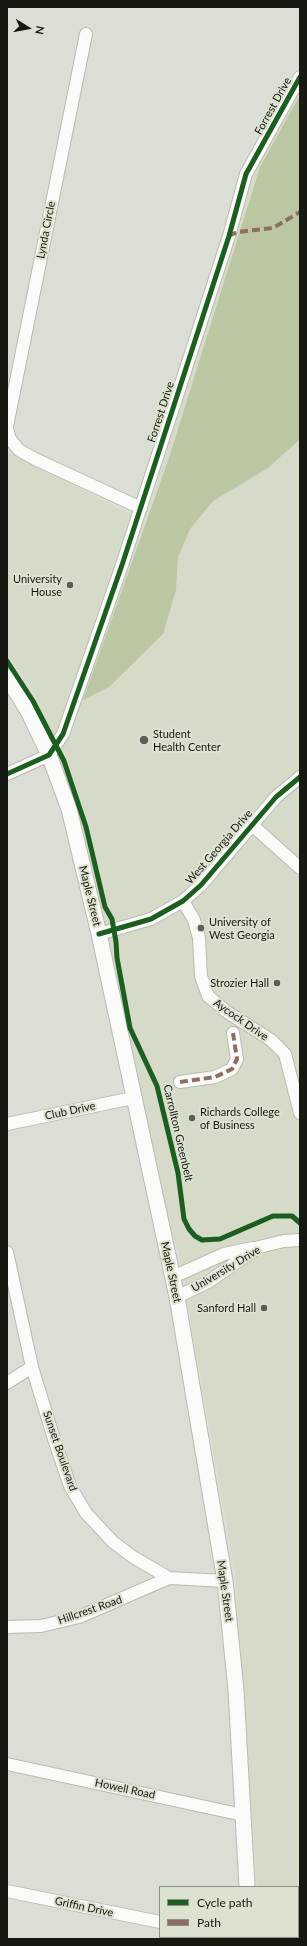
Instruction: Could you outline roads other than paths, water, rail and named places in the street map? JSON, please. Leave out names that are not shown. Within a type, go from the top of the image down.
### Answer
[{"type":"main road","name":"Maple Street","points":[[7,677],[28,711],[49,755],[69,808],[99,934],[133,1098],[177,1297],[225,1581],[236,1690],[247,1886]]},
{"type":"street","name":"Lynda Circle","points":[[7,426],[86,34]]},
{"type":"street","name":"Forrest Drive","points":[[49,755],[63,734],[140,508],[229,236],[246,174],[300,78]]},
{"type":"street","points":[[7,429],[10,439],[19,450],[140,508]]},
{"type":"street","points":[[7,774],[49,755]]},
{"type":"street","name":"West Georgia Drive","points":[[99,934],[151,919],[183,901],[201,885],[251,824],[276,797],[300,777]]},
{"type":"street","points":[[251,824],[300,868]]},
{"type":"street","name":"Aycock Drive","points":[[183,901],[194,920],[199,938],[200,976],[208,996],[227,1012],[271,1040],[285,1054],[300,1113]]},
{"type":"street","points":[[180,1082],[215,1077],[232,1069],[237,1059],[233,1033]]},
{"type":"street","name":"Club Drive","points":[[7,1124],[133,1098]]},
{"type":"street","name":"University Drive","points":[[177,1297],[208,1282],[259,1247],[284,1241],[300,1240]]},
{"type":"street","points":[[173,1277],[224,1254],[259,1247]]},
{"type":"street","name":"Sunset Boulevard","points":[[7,1252],[32,1367],[70,1486],[86,1513],[112,1542],[133,1557],[169,1578],[225,1581]]},
{"type":"street","points":[[7,1383],[32,1367]]},
{"type":"street","name":"Hillcrest Road","points":[[7,1628],[41,1626],[79,1617],[169,1578]]},
{"type":"street","name":"Howell Road","points":[[7,1764],[243,1815]]},
{"type":"street","name":"Griffin Drive","points":[[7,1891],[159,1922]]},
{"type":"place","name":"University House","points":[[70,585]]},
{"type":"place","name":"Student Health Center","points":[[144,740]]},
{"type":"place","name":"University of West Georgia","points":[[201,928]]},
{"type":"place","name":"Strozier Hall","points":[[277,983]]},
{"type":"place","name":"Richards College of Business","points":[[192,1118]]},
{"type":"place","name":"Sanford Hall","points":[[264,1308]]}]
